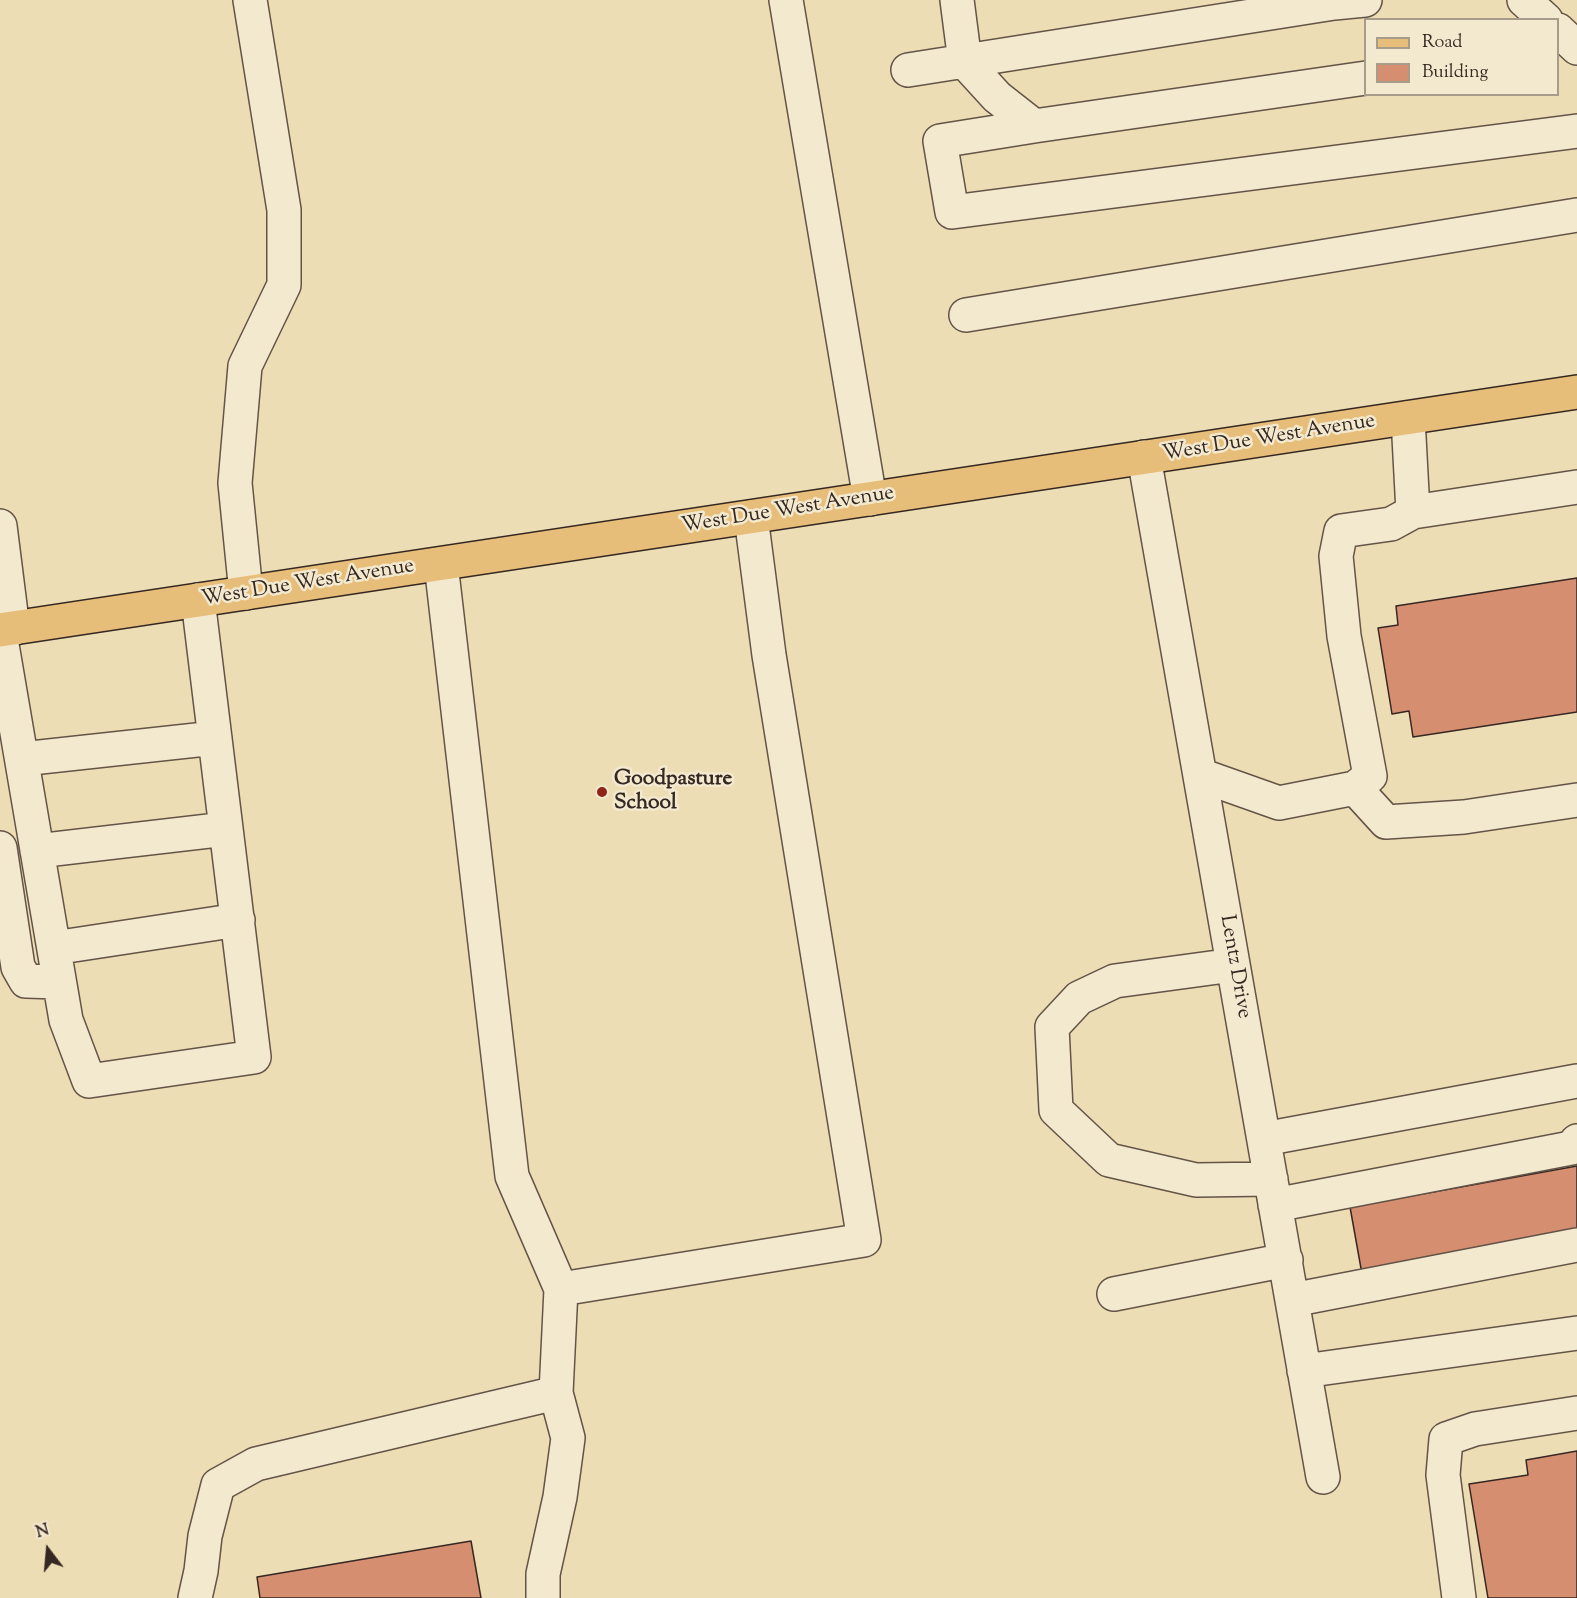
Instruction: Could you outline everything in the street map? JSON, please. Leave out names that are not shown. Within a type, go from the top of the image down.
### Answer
[{"type":"main road","name":"West Due West Avenue","points":[[4,631],[1577,392]]},
{"type":"street","points":[[246,593],[235,483],[244,366],[284,285],[284,210],[250,0]]},
{"type":"street","points":[[786,0],[870,499]]},
{"type":"street","points":[[957,0],[965,62],[997,97],[1034,126]]},
{"type":"street","points":[[908,70],[1365,0]]},
{"type":"street","points":[[1524,0],[1544,18]]},
{"type":"street","points":[[1559,32],[1577,48]]},
{"type":"street","points":[[1559,51],[1577,48]]},
{"type":"street","points":[[1364,78],[940,141],[952,212],[1577,131]]},
{"type":"street","points":[[966,315],[1577,215]]},
{"type":"street","points":[[1408,418],[1413,512]]},
{"type":"street","name":"Lentz Drive","points":[[1144,457],[1323,1477]]},
{"type":"street","points":[[1200,775],[1279,803],[1355,788],[1370,776],[1344,636],[1336,555],[1341,531],[1391,524],[1413,512],[1577,487]]},
{"type":"street","points":[[561,1289],[864,1240],[769,655],[751,517]]},
{"type":"street","points":[[0,526],[4,631],[13,748],[37,851],[66,1020],[89,1082],[254,1057],[198,600]]},
{"type":"street","points":[[441,564],[512,1176],[561,1289],[556,1393],[568,1438],[560,1497],[543,1574],[543,1598]]},
{"type":"street","points":[[13,748],[215,738]]},
{"type":"street","points":[[1355,788],[1386,822],[1464,817],[1577,800]]},
{"type":"street","points":[[37,851],[226,830]]},
{"type":"street","points":[[0,848],[18,968],[26,981],[59,982]]},
{"type":"street","points":[[54,948],[238,920]]},
{"type":"street","points":[[1233,965],[1115,981],[1079,998],[1052,1027],[1056,1110],[1109,1160],[1196,1180],[1273,1192],[1571,1148],[1577,1141]]},
{"type":"street","points":[[1264,1139],[1576,1087]]},
{"type":"street","points":[[1292,1300],[1577,1245]]},
{"type":"street","points":[[1114,1294],[1286,1260]]},
{"type":"street","points":[[1305,1371],[1577,1333]]},
{"type":"street","points":[[195,1598],[205,1536],[218,1485],[256,1464],[556,1393]]},
{"type":"street","points":[[1460,1598],[1443,1475],[1446,1439],[1474,1429],[1577,1413]]},
{"type":"building","points":[[1577,578],[1577,712],[1413,737],[1409,711],[1392,714],[1378,628],[1398,625],[1396,606]]},
{"type":"building","points":[[1577,1166],[1577,1234],[1362,1274],[1350,1207]]},
{"type":"building","points":[[1577,1451],[1577,1598],[1488,1598],[1469,1484],[1528,1475],[1526,1460]]},
{"type":"building","points":[[471,1541],[481,1598],[260,1598],[257,1577]]},
{"type":"place","name":"Goodpasture School","points":[[602,792]]}]
